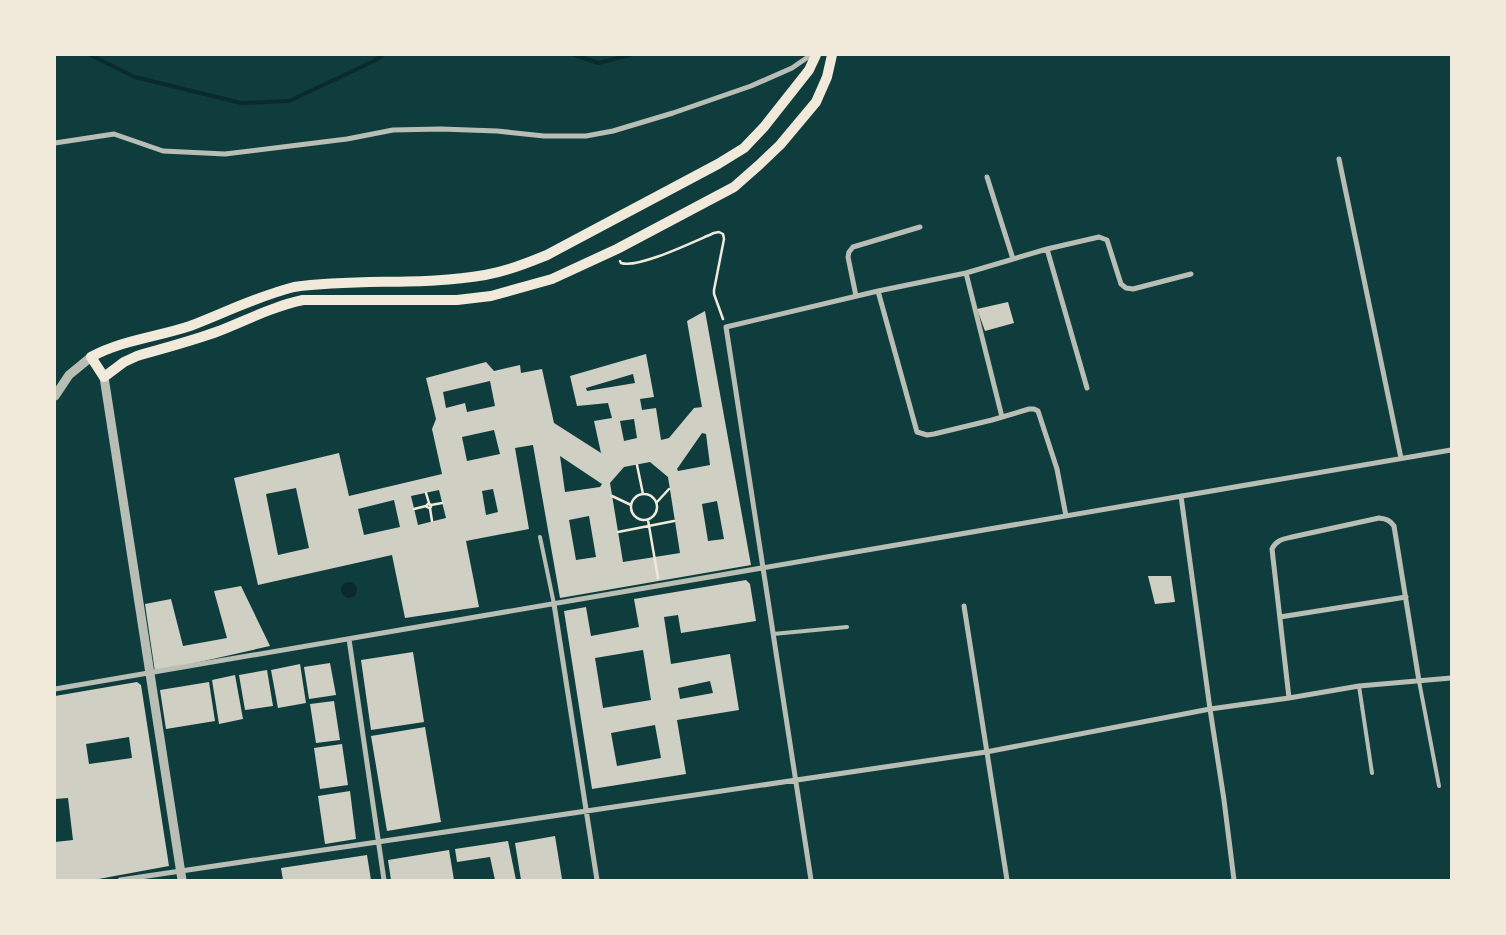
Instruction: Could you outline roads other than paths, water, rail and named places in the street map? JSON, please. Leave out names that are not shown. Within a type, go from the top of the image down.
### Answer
[{"type":"main road","points":[[816,55],[809,70],[744,148],[718,164],[556,250],[519,266],[486,275],[462,278],[294,287],[272,293],[188,326],[116,345],[91,357],[104,377],[124,362],[137,356],[217,331],[288,303],[303,300],[457,300],[491,296],[552,279],[617,249],[734,186],[759,166],[780,145],[816,102],[828,77],[832,55]]},
{"type":"street","points":[[55,143],[114,134],[163,151],[225,154],[346,139],[393,130],[441,129],[497,131],[544,136],[586,136],[673,113],[751,86],[792,68],[810,55]]},
{"type":"street","points":[[792,68],[809,70]]},
{"type":"street","points":[[1339,159],[1401,458]]},
{"type":"street","points":[[987,177],[1013,259]]},
{"type":"street","points":[[856,296],[848,257],[853,247],[920,226]]},
{"type":"street","points":[[811,880],[726,327],[878,291],[966,273],[1047,249],[1099,237],[1107,240],[1121,284],[1126,288],[1191,274]]},
{"type":"street","points":[[1047,249],[1087,388]]},
{"type":"street","points":[[966,273],[1002,417]]},
{"type":"street","points":[[878,291],[917,432],[920,434],[934,434],[1029,409],[1038,411],[1057,469],[1066,516]]},
{"type":"street","points":[[55,396],[68,375],[91,357]]},
{"type":"street","points":[[104,377],[182,876]]},
{"type":"street","points":[[55,689],[1451,450]]},
{"type":"street","points":[[1181,496],[1234,880]]},
{"type":"street","points":[[1289,698],[1272,549],[1281,540],[1379,518],[1391,521],[1394,526],[1419,681]]},
{"type":"street","points":[[1280,617],[1406,597]]},
{"type":"street","points":[[554,604],[597,880]]},
{"type":"street","points":[[964,606],[1007,880]]},
{"type":"street","points":[[349,639],[384,880]]},
{"type":"street","points":[[120,880],[182,876],[378,842],[986,752],[1210,709],[1359,686],[1451,678]]},
{"type":"lane","points":[[540,538],[554,604]]},
{"type":"lane","points":[[773,634],[846,626]]},
{"type":"lane","points":[[1419,681],[1439,786]]},
{"type":"lane","points":[[1359,686],[1372,773]]},
{"type":"water","points":[[346,582],[352,582],[357,587],[355,596],[346,598],[341,593],[341,587]]},
{"type":"waterway","points":[[90,55],[135,77],[241,103],[289,101],[383,55]]},
{"type":"waterway","points":[[574,55],[599,63],[630,55]]}]
